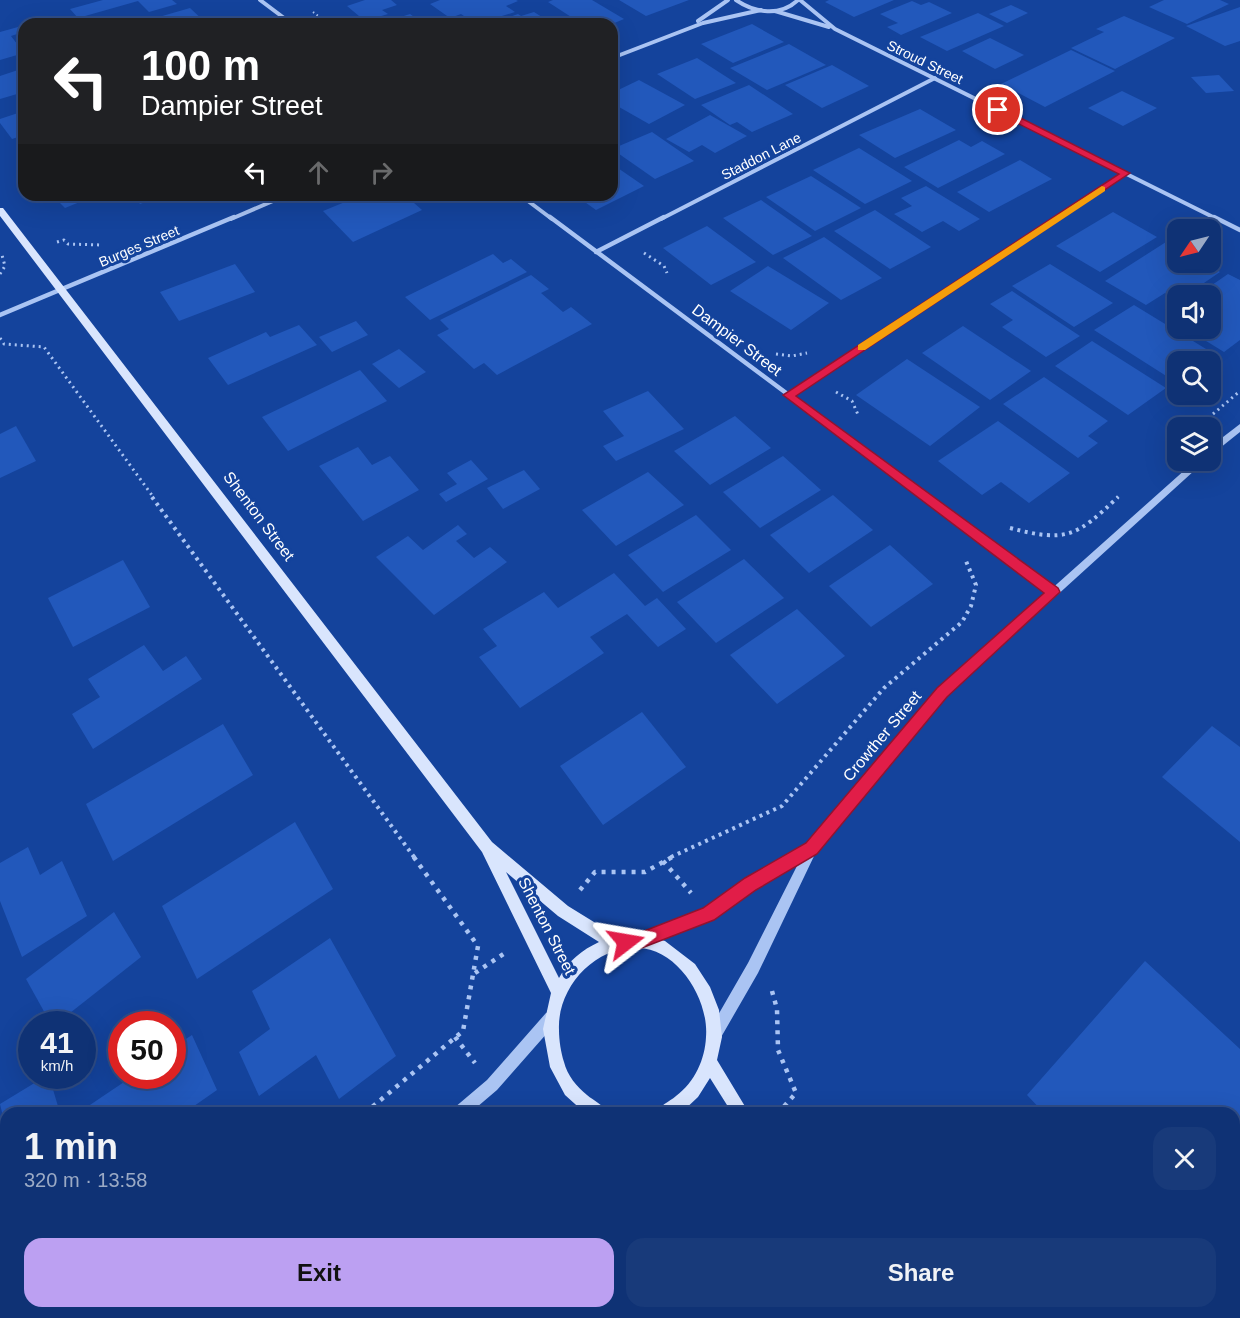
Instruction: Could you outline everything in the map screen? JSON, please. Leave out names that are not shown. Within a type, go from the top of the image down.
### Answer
[{"type":"main road","name":"Shenton Street","points":[[0,210],[487,847],[563,911],[614,943]]},
{"type":"main road","name":"Shenton Street","points":[[487,847],[511,900],[558,991]]},
{"type":"main road","points":[[591,1107],[576,1096],[560,1073],[551,1046],[551,1018],[558,991],[572,969],[591,952],[614,943],[639,941],[663,947],[684,962],[701,982],[712,1007],[714,1035],[710,1063],[696,1088],[677,1107]]},
{"type":"main road","points":[[710,1063],[737,1107]]},
{"type":"street","points":[[260,0],[284,18]]},
{"type":"street","points":[[695,23],[728,0]]},
{"type":"street","points":[[735,0],[742,5],[835,29]]},
{"type":"street","points":[[772,11],[790,7],[799,0]]},
{"type":"street","name":"Stroud Street","points":[[799,0],[835,29],[1240,230]]},
{"type":"street","points":[[618,55],[695,23],[761,10]]},
{"type":"street","name":"Staddon Lane","points":[[596,252],[935,78]]},
{"type":"street","points":[[788,395],[1125,173]]},
{"type":"street","name":"Burges Street","points":[[0,315],[273,201]]},
{"type":"street","name":"Dampier Street","points":[[528,201],[1053,592]]},
{"type":"street","points":[[1221,443],[1240,427]]},
{"type":"street","name":"Crowther Street","points":[[714,1035],[753,968],[812,848],[942,693],[1190,471]]},
{"type":"street","name":"Crowther Street","points":[[639,941],[708,915],[750,884],[812,848]]},
{"type":"street","points":[[466,1107],[492,1084],[551,1018]]},
{"type":"path","points":[[0,249],[5,266],[0,274]]},
{"type":"path","points":[[639,251],[664,266],[668,276]]},
{"type":"path","points":[[0,338],[4,344],[44,347],[478,946],[476,974],[463,1031],[372,1107]]},
{"type":"path","points":[[773,354],[792,356],[806,353],[816,347]]},
{"type":"path","points":[[792,356],[795,361]]},
{"type":"path","points":[[835,391],[853,401],[858,408],[859,420]]},
{"type":"path","points":[[1210,417],[1240,391]]},
{"type":"path","points":[[1003,526],[1026,532],[1054,535],[1078,531],[1123,492]]},
{"type":"path","points":[[574,897],[595,872],[645,872],[663,861],[782,806],[884,688],[962,622],[971,606],[976,585],[968,563],[960,556]]},
{"type":"path","points":[[663,861],[708,915]]},
{"type":"path","points":[[476,974],[505,953]]},
{"type":"path","points":[[753,968],[778,1000],[777,1044],[782,1066],[796,1093],[783,1107]]},
{"type":"path","points":[[455,1037],[477,1066]]},
{"type":"building","points":[[103,0],[172,0],[177,4],[149,12],[138,1],[78,18],[70,9]]},
{"type":"building","points":[[365,0],[391,0],[397,5],[382,10],[388,14],[375,18],[361,18],[347,6]]},
{"type":"building","points":[[440,0],[518,1],[506,6],[515,12],[496,18],[467,18],[461,14],[450,18],[430,4]]},
{"type":"building","points":[[592,0],[624,19],[618,22],[618,18],[573,18],[548,2]]},
{"type":"building","points":[[619,0],[689,0],[646,16]]},
{"type":"building","points":[[829,0],[894,0],[854,17],[825,2]]},
{"type":"building","points":[[1164,0],[1220,0],[1229,4],[1187,24],[1149,7]]},
{"type":"building","points":[[912,1],[921,5],[929,2],[952,13],[901,35],[887,27],[898,23],[880,14]]},
{"type":"building","points":[[1011,5],[1028,13],[1007,23],[989,14]]},
{"type":"building","points":[[1240,7],[1240,41],[1225,46],[1186,26]]},
{"type":"building","points":[[190,8],[201,18],[155,18]]},
{"type":"building","points":[[534,12],[544,18],[507,18],[518,14],[521,16]]},
{"type":"building","points":[[978,13],[1004,26],[947,51],[920,37]]},
{"type":"building","points":[[410,14],[416,18],[398,18]]},
{"type":"building","points":[[1124,16],[1175,38],[1115,69],[1071,48],[1104,32],[1096,29]]},
{"type":"building","points":[[752,24],[784,42],[733,63],[701,44]]},
{"type":"building","points":[[18,27],[18,34],[11,36],[18,45],[18,55],[0,60],[0,32]]},
{"type":"building","points":[[990,38],[1024,55],[995,69],[962,51]]},
{"type":"building","points":[[789,44],[826,65],[767,90],[730,68]]},
{"type":"building","points":[[1071,50],[1115,71],[1045,107],[1001,84]]},
{"type":"building","points":[[697,58],[736,83],[695,99],[657,74]]},
{"type":"building","points":[[832,65],[869,86],[822,108],[785,85]]},
{"type":"building","points":[[18,70],[18,94],[0,99],[0,76]]},
{"type":"building","points":[[1219,75],[1234,91],[1206,93],[1191,77]]},
{"type":"building","points":[[639,80],[685,105],[649,124],[618,106],[618,90]]},
{"type":"building","points":[[749,85],[793,114],[752,132],[737,122],[730,125],[701,105]]},
{"type":"building","points":[[1122,91],[1157,108],[1123,126],[1088,108]]},
{"type":"building","points":[[920,109],[956,130],[895,158],[859,135]]},
{"type":"building","points":[[18,113],[18,137],[12,139],[0,123],[0,119]]},
{"type":"building","points":[[710,115],[747,136],[715,153],[702,145],[689,152],[666,139]]},
{"type":"building","points":[[652,132],[694,161],[655,179],[618,153],[618,146]]},
{"type":"building","points":[[959,140],[971,147],[982,141],[1005,154],[938,188],[904,167]]},
{"type":"building","points":[[859,148],[912,181],[865,204],[813,170]]},
{"type":"building","points":[[1020,160],[1052,179],[989,212],[957,192]]},
{"type":"building","points":[[618,168],[644,186],[618,199]]},
{"type":"building","points":[[811,176],[861,208],[815,231],[766,197]]},
{"type":"building","points":[[926,186],[980,219],[959,231],[943,221],[922,232],[894,214],[912,206],[901,198]]},
{"type":"building","points":[[761,200],[812,236],[773,255],[723,218]]},
{"type":"building","points":[[62,201],[82,201],[65,208],[59,202]]},
{"type":"building","points":[[347,201],[412,201],[422,210],[353,242],[323,211]]},
{"type":"building","points":[[583,201],[614,201],[596,210]]},
{"type":"building","points":[[875,210],[931,247],[890,269],[834,231]]},
{"type":"building","points":[[1113,212],[1157,237],[1100,272],[1056,246]]},
{"type":"building","points":[[707,226],[756,262],[711,285],[663,248]]},
{"type":"building","points":[[824,237],[882,278],[841,300],[783,258]]},
{"type":"building","points":[[1166,242],[1167,273],[1219,273],[1201,285],[1167,285],[1167,294],[1165,293],[1146,305],[1105,281]]},
{"type":"building","points":[[493,254],[503,263],[511,259],[527,272],[430,320],[405,297]]},
{"type":"building","points":[[235,264],[255,292],[179,321],[160,292]]},
{"type":"building","points":[[1050,264],[1113,303],[1074,327],[1012,286]]},
{"type":"building","points":[[768,266],[829,303],[791,330],[730,291]]},
{"type":"building","points":[[1228,274],[1240,280],[1240,340],[1224,352],[1203,339],[1221,339],[1221,285],[1212,285]]},
{"type":"building","points":[[531,275],[549,289],[541,293],[563,312],[571,307],[592,324],[497,375],[484,363],[474,369],[437,335],[449,329],[440,320]]},
{"type":"building","points":[[1012,291],[1080,336],[1046,357],[1002,327],[1013,320],[990,304]]},
{"type":"building","points":[[1134,305],[1167,325],[1167,339],[1190,339],[1209,351],[1167,351],[1167,376],[1094,330]]},
{"type":"building","points":[[356,321],[368,335],[332,352],[319,337]]},
{"type":"building","points":[[299,325],[317,345],[228,385],[208,358],[266,332],[270,337]]},
{"type":"building","points":[[963,326],[1031,371],[990,400],[922,353]]},
{"type":"building","points":[[1092,341],[1166,388],[1128,415],[1055,366]]},
{"type":"building","points":[[399,349],[426,372],[399,388],[372,364]]},
{"type":"building","points":[[907,359],[980,407],[930,446],[856,395]]},
{"type":"building","points":[[360,370],[387,401],[288,451],[262,417]]},
{"type":"building","points":[[1044,377],[1108,421],[1088,436],[1098,443],[1078,458],[1003,404]]},
{"type":"building","points":[[648,391],[684,429],[616,461],[603,446],[624,436],[603,411]]},
{"type":"building","points":[[735,416],[771,448],[710,485],[674,451]]},
{"type":"building","points":[[998,421],[1070,473],[1029,503],[1001,482],[982,495],[938,461]]},
{"type":"building","points":[[16,426],[36,461],[0,478],[0,434]]},
{"type":"building","points":[[358,447],[372,465],[390,456],[419,490],[363,521],[319,466]]},
{"type":"building","points":[[783,456],[821,490],[760,528],[723,492]]},
{"type":"building","points":[[471,460],[488,479],[446,502],[439,494],[457,484],[447,473]]},
{"type":"building","points":[[524,470],[540,489],[503,509],[487,488]]},
{"type":"building","points":[[648,472],[684,505],[616,546],[582,510]]},
{"type":"building","points":[[833,495],[873,530],[809,573],[770,535]]},
{"type":"building","points":[[696,515],[731,550],[663,592],[628,555]]},
{"type":"building","points":[[458,525],[467,534],[456,541],[474,558],[490,547],[507,562],[434,615],[376,557],[408,536],[423,550]]},
{"type":"building","points":[[890,545],[933,584],[871,627],[829,586]]},
{"type":"building","points":[[744,559],[784,598],[716,643],[677,602]]},
{"type":"building","points":[[123,560],[150,607],[73,647],[48,598]]},
{"type":"building","points":[[614,573],[645,606],[657,598],[686,629],[658,647],[627,614],[590,637],[604,653],[520,708],[479,657],[497,646],[483,629],[544,592],[558,608]]},
{"type":"building","points":[[797,609],[845,656],[777,704],[730,655]]},
{"type":"building","points":[[144,645],[163,671],[186,656],[202,679],[93,749],[72,714],[100,697],[88,679]]},
{"type":"building","points":[[642,712],[686,767],[603,825],[560,766]]},
{"type":"building","points":[[223,724],[253,775],[113,861],[86,804]]},
{"type":"building","points":[[1212,726],[1240,747],[1240,842],[1162,777]]},
{"type":"building","points":[[295,822],[333,889],[197,979],[162,906]]},
{"type":"building","points":[[28,847],[40,875],[62,861],[87,916],[22,957],[0,901],[0,863]]},
{"type":"building","points":[[114,912],[141,957],[72,1011],[44,1011],[26,979]]},
{"type":"building","points":[[330,938],[396,1056],[339,1099],[316,1055],[259,1096],[239,1052],[270,1029],[252,991]]},
{"type":"building","points":[[1145,961],[1240,1049],[1240,1107],[1038,1107],[1027,1095]]},
{"type":"building","points":[[192,1035],[217,1090],[193,1107],[87,1107],[114,1089],[186,1089],[186,1039]]},
{"type":"building","points":[[25,1089],[53,1089],[58,1107],[1,1107],[0,1104]]},
{"type":"slow traffic","points":[[861,347],[1102,189]]},
{"type":"route","points":[[626,942],[639,941],[708,915],[750,884],[812,848],[942,693],[1053,592],[788,395],[1125,173],[998,110]]}]
